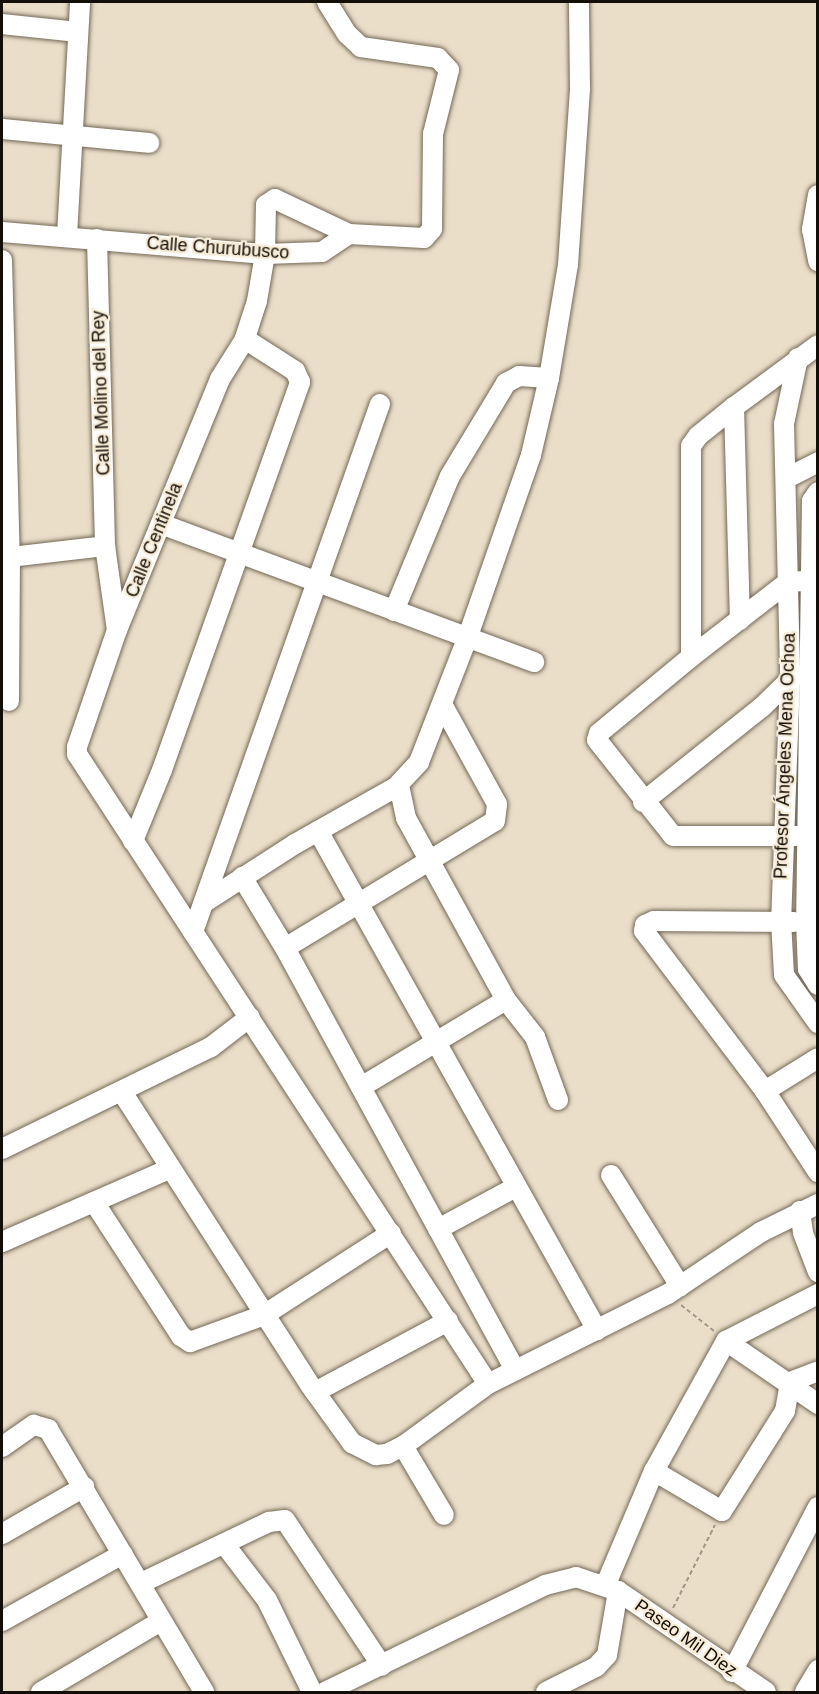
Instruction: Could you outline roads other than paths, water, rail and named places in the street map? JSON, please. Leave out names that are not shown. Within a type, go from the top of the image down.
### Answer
[{"type":"street","points":[[67,236],[80,2]]},
{"type":"street","points":[[327,2],[347,34],[361,47],[438,58],[449,70],[432,134],[432,229],[429,234],[404,238],[349,234]]},
{"type":"street","points":[[205,902],[318,831],[399,785],[416,768],[467,639],[531,455],[549,378],[568,265],[580,89],[579,2]]},
{"type":"street","points":[[2,24],[78,32]]},
{"type":"street","points":[[2,129],[149,143]]},
{"type":"street","points":[[818,195],[812,229],[818,261]]},
{"type":"street","name":"Calle Centinela","points":[[133,841],[81,763],[77,747],[117,630],[220,379],[245,339],[257,301],[265,254],[266,205],[275,199],[349,234]]},
{"type":"street","name":"Calle Churubusco","points":[[2,232],[265,254],[322,252],[349,234]]},
{"type":"street","name":"Calle Molino del Rey","points":[[97,239],[105,546],[117,630]]},
{"type":"street","points":[[2,260],[9,700]]},
{"type":"street","points":[[245,339],[295,371],[300,382],[162,770],[133,841],[489,1383]]},
{"type":"street","points":[[691,657],[689,459],[698,435],[818,345]]},
{"type":"street","name":"Profesor Ángeles Mena Ochoa","points":[[798,358],[784,424],[790,678],[785,756],[781,921],[784,975],[818,1023]]},
{"type":"street","points":[[394,611],[450,476],[506,382],[519,376],[549,378]]},
{"type":"street","points":[[193,932],[314,582],[380,404]]},
{"type":"street","points":[[734,407],[740,620]]},
{"type":"street","points":[[787,478],[818,462]]},
{"type":"street","name":"Profesor Ángeles Mena Ochoa","points":[[817,492],[812,501],[814,580],[812,922],[808,969],[818,986]]},
{"type":"street","points":[[161,524],[534,662]]},
{"type":"street","points":[[6,558],[105,546]]},
{"type":"street","points":[[812,835],[679,837],[668,833],[599,747],[599,733],[691,657],[788,582],[814,580]]},
{"type":"street","points":[[644,802],[762,707],[790,678],[813,669]]},
{"type":"street","points":[[285,948],[490,826],[498,815],[497,804],[442,704]]},
{"type":"street","points":[[785,756],[813,755]]},
{"type":"street","points":[[399,785],[406,818],[506,1000],[535,1037],[558,1100]]},
{"type":"street","points":[[318,831],[597,1330]]},
{"type":"street","points":[[242,877],[285,948],[515,1370]]},
{"type":"street","points":[[812,922],[654,921],[644,928],[645,936],[765,1091],[818,1172]]},
{"type":"street","points":[[361,1087],[437,1044],[506,1000]]},
{"type":"street","points":[[2,1149],[211,1047],[250,1017]]},
{"type":"street","points":[[765,1091],[818,1058]]},
{"type":"street","points":[[122,1092],[315,1392],[352,1443],[363,1451],[387,1454],[403,1446],[489,1383],[674,1290],[761,1232],[809,1207]]},
{"type":"street","points":[[2,1242],[171,1168]]},
{"type":"street","points":[[611,1175],[674,1290]]},
{"type":"street","points":[[438,1229],[516,1187]]},
{"type":"street","points":[[94,1202],[181,1336],[190,1342],[264,1315],[391,1233]]},
{"type":"street","points":[[809,1207],[803,1233],[818,1272]]},
{"type":"street","points":[[546,1692],[596,1667],[607,1655],[612,1588],[654,1471],[726,1341],[818,1294]]},
{"type":"street","points":[[315,1392],[448,1322]]},
{"type":"street","points":[[726,1341],[790,1382],[818,1404]]},
{"type":"street","points":[[790,1382],[818,1371]]},
{"type":"street","points":[[654,1471],[722,1511],[785,1411],[790,1382]]},
{"type":"street","points":[[2,1447],[34,1425],[44,1425],[141,1583],[160,1621],[201,1691]]},
{"type":"street","points":[[403,1446],[444,1515]]},
{"type":"street","points":[[2,1534],[84,1487]]},
{"type":"street","points":[[732,1672],[818,1507]]},
{"type":"street","points":[[141,1583],[225,1545],[269,1522],[285,1520],[382,1666]]},
{"type":"street","points":[[225,1545],[267,1600],[312,1692]]},
{"type":"street","points":[[2,1621],[123,1554]]},
{"type":"street","points":[[324,1692],[382,1666],[545,1585],[576,1577],[612,1588]]},
{"type":"street","name":"Paseo Mil Diez","points":[[612,1588],[732,1672],[766,1692]]},
{"type":"street","points":[[41,1692],[160,1621]]},
{"type":"street","points":[[805,1692],[818,1670]]}]
